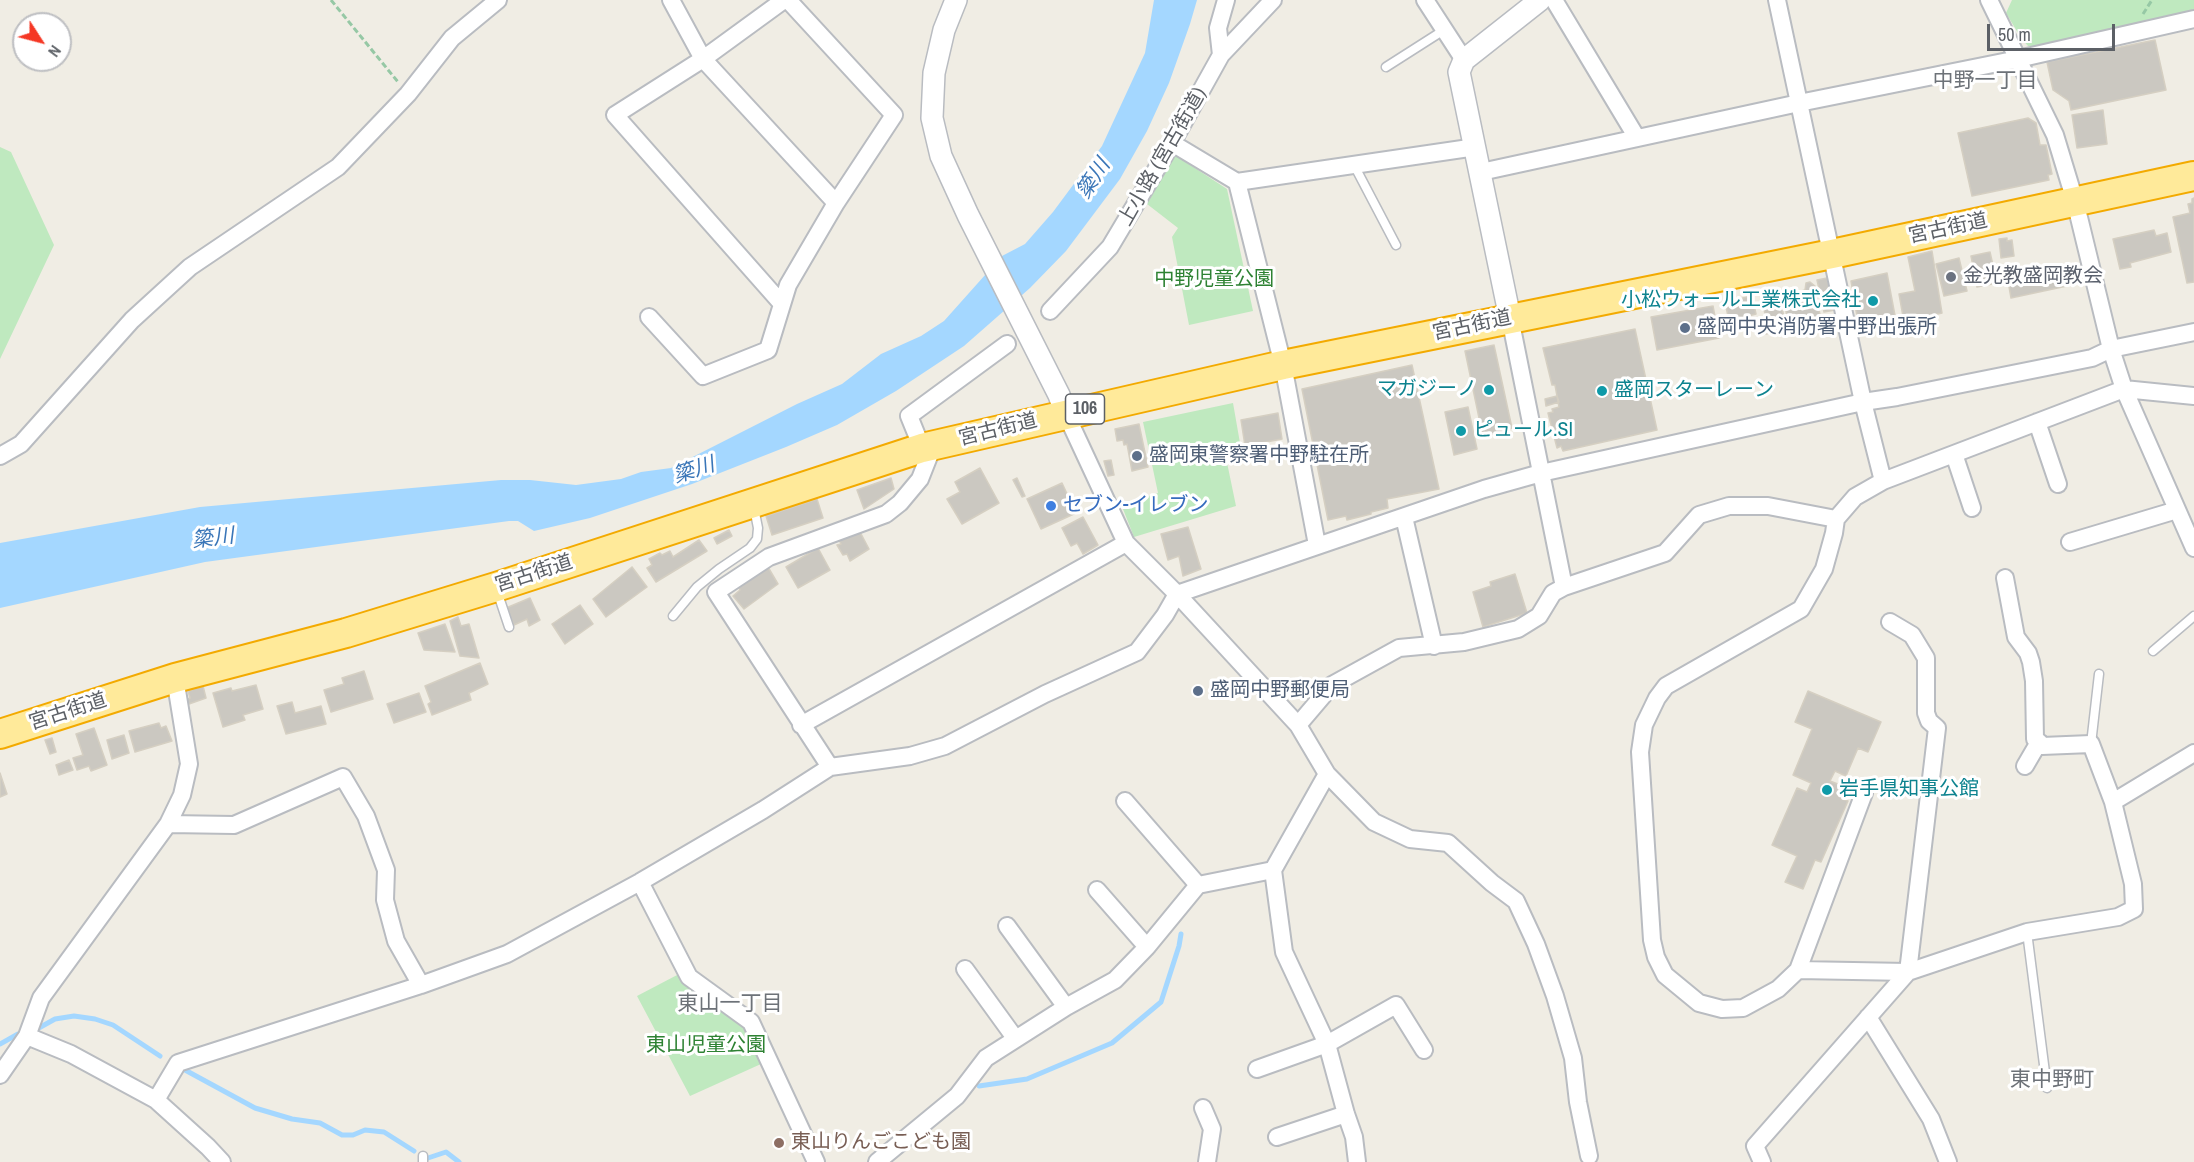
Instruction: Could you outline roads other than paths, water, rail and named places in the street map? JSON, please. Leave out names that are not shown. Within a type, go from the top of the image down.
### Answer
[{"type":"highway","name":"宮古街道","points":[[0,734],[175,678],[346,633],[496,587],[751,502],[927,447],[1283,365],[1832,254],[2194,176]]},
{"type":"street","points":[[0,456],[21,444],[132,320],[190,267],[338,168],[408,94],[452,38],[498,0]]},
{"type":"street","points":[[671,0],[703,58],[836,203]]},
{"type":"street","points":[[782,304],[615,116],[703,58],[784,0]]},
{"type":"street","points":[[649,317],[702,375],[768,350],[788,285],[836,203],[894,115],[788,0]]},
{"type":"street","points":[[956,0],[944,30],[934,73],[932,118],[941,156],[1059,395],[1126,543],[1298,725],[1327,774],[1374,822],[1410,839],[1448,843],[1492,883],[1516,901],[1536,944],[1555,996],[1573,1058],[1578,1102],[1589,1156]]},
{"type":"street","points":[[1221,55],[1218,28],[1226,0]]},
{"type":"street","name":"上小路 (宮古街道)","points":[[1050,312],[1110,247],[1221,55],[1273,0]]},
{"type":"street","points":[[1425,0],[1464,60]]},
{"type":"street","points":[[1540,0],[1464,60],[1459,72],[1564,587]]},
{"type":"street","points":[[1554,0],[1637,138]]},
{"type":"street","points":[[1777,0],[1863,402],[1883,481]]},
{"type":"street","points":[[1994,2],[2018,59],[2055,135],[2075,201],[2111,349],[2124,389],[2193,543]]},
{"type":"street","points":[[1481,172],[1799,103],[2018,59],[2194,19]]},
{"type":"street","points":[[1172,143],[1238,182],[1476,147]]},
{"type":"street","points":[[1238,182],[1283,365],[1317,545]]},
{"type":"street","points":[[156,1100],[178,1063],[421,985],[507,954],[640,882],[763,810],[830,767],[910,756],[945,746],[1045,694],[1137,652],[1166,615],[1176,594],[1484,489],[1541,473],[1863,402],[2092,358],[2111,349],[2194,332]]},
{"type":"street","points":[[830,767],[716,592],[769,557],[886,514],[900,503],[920,479],[927,447],[909,416],[1007,344]]},
{"type":"street","points":[[1863,793],[1798,970],[1778,989],[1743,1008],[1722,1010],[1699,1003],[1665,975],[1656,957],[1652,940],[1640,752],[1644,725],[1657,698],[1666,686],[1801,609],[1824,569],[1836,519],[1855,497],[1883,481],[2124,389],[2194,396]]},
{"type":"street","points":[[2037,422],[2058,484]]},
{"type":"street","points":[[1954,454],[1972,508]]},
{"type":"street","points":[[1298,725],[1332,685],[1399,648],[1464,642],[1518,629],[1539,616],[1553,593],[1564,587],[1665,553],[1699,515],[1729,506],[1768,506],[1836,519]]},
{"type":"street","points":[[2070,542],[2177,510]]},
{"type":"street","points":[[1404,517],[1434,646]]},
{"type":"street","points":[[801,725],[1126,543]]},
{"type":"street","points":[[1798,970],[1908,972],[2027,932],[2118,917],[2134,909],[2133,884],[2113,802],[2091,744],[2042,746],[2035,739],[2034,681],[2031,662],[2028,653],[2016,637],[2005,578]]},
{"type":"street","points":[[1762,1162],[1755,1146],[1908,972],[1937,728],[1929,721],[1926,713],[1926,658],[1912,635],[1890,622]]},
{"type":"street","points":[[0,1075],[27,1036],[41,998],[168,824],[183,795],[189,764],[175,678]]},
{"type":"street","points":[[2025,766],[2038,742]]},
{"type":"street","points":[[2113,802],[2194,753]]},
{"type":"street","points":[[1327,774],[1273,870],[1284,951],[1327,1044],[1354,1137],[1357,1162]]},
{"type":"street","points":[[168,824],[234,825],[343,777],[366,816],[386,870],[386,900],[396,941],[421,985]]},
{"type":"street","points":[[1125,801],[1198,885]]},
{"type":"street","points":[[877,1162],[957,1096],[986,1058],[1066,1007],[1115,980],[1147,947],[1198,885],[1273,870]]},
{"type":"street","points":[[640,882],[689,977],[751,1022],[816,1162]]},
{"type":"street","points":[[1098,890],[1147,947]]},
{"type":"street","points":[[1007,926],[1066,1007]]},
{"type":"street","points":[[965,969],[1015,1038]]},
{"type":"street","points":[[1257,1069],[1327,1044],[1396,1005],[1424,1050]]},
{"type":"street","points":[[1868,1017],[1931,1119],[1948,1162]]},
{"type":"street","points":[[27,1036],[71,1054],[156,1100],[222,1162]]},
{"type":"street","points":[[1203,1108],[1212,1129],[1207,1162]]},
{"type":"street","points":[[1278,1137],[1346,1114]]},
{"type":"lane","points":[[1386,67],[1444,30]]},
{"type":"lane","points":[[1354,165],[1396,245]]},
{"type":"lane","points":[[673,616],[697,587],[719,569],[750,549],[757,538],[758,528],[751,502]]},
{"type":"lane","points":[[496,587],[509,627]]},
{"type":"lane","points":[[2153,651],[2194,616]]},
{"type":"lane","points":[[2091,744],[2099,674]]},
{"type":"lane","points":[[2027,932],[2048,1088]]},
{"type":"water","name":"簗川","points":[[1154,0],[1197,0],[1169,83],[1147,131],[1120,179],[1066,251],[1030,288],[964,346],[896,391],[837,425],[692,484],[590,518],[534,531],[518,521],[509,521],[205,562],[0,608],[0,543],[200,507],[501,480],[530,480],[576,485],[621,479],[641,472],[671,468],[797,404],[842,384],[881,354],[921,336],[944,321],[1002,256],[1025,244],[1053,212],[1102,146],[1145,53]]},
{"type":"waterway","points":[[979,1086],[1027,1079],[1112,1043],[1161,1002],[1181,934]]},
{"type":"waterway","points":[[37,1029],[55,1019],[74,1016],[95,1019],[113,1025],[160,1056]]},
{"type":"waterway","points":[[0,1044],[18,1034]]},
{"type":"waterway","points":[[185,1070],[255,1108],[292,1119],[320,1123],[342,1135],[353,1135],[365,1130],[384,1132],[414,1151]]},
{"type":"waterway","points":[[428,1158],[446,1152],[459,1162]]},
{"type":"place","name":"金光教盛岡教会","points":[[1951,277]]},
{"type":"place","name":"小松ウォール工業株式会社","points":[[1873,301]]},
{"type":"place","name":"盛岡中央消防署中野出張所","points":[[1685,328]]},
{"type":"place","name":"マガジーノ","points":[[1489,390]]},
{"type":"place","name":"盛岡スターレーン","points":[[1602,391]]},
{"type":"place","name":"ピュール.SI","points":[[1461,431]]},
{"type":"place","name":"盛岡東警察署中野駐在所","points":[[1137,456]]},
{"type":"place","name":"セブン-イレブン","points":[[1051,506]]},
{"type":"place","name":"盛岡中野郵便局","points":[[1198,691]]},
{"type":"place","name":"岩手県知事公館","points":[[1827,790]]},
{"type":"place","name":"東山りんごこども園","points":[[779,1143]]},
{"type":"district","name":"中野一丁目","points":[[1985,81]]},
{"type":"district","name":"東山一丁目","points":[[730,1004]]},
{"type":"district","name":"東中野町","points":[[2052,1080]]},
{"type":"park label","name":"中野児童公園","points":[[1214,280]]},
{"type":"park label","name":"東山児童公園","points":[[706,1046]]}]
